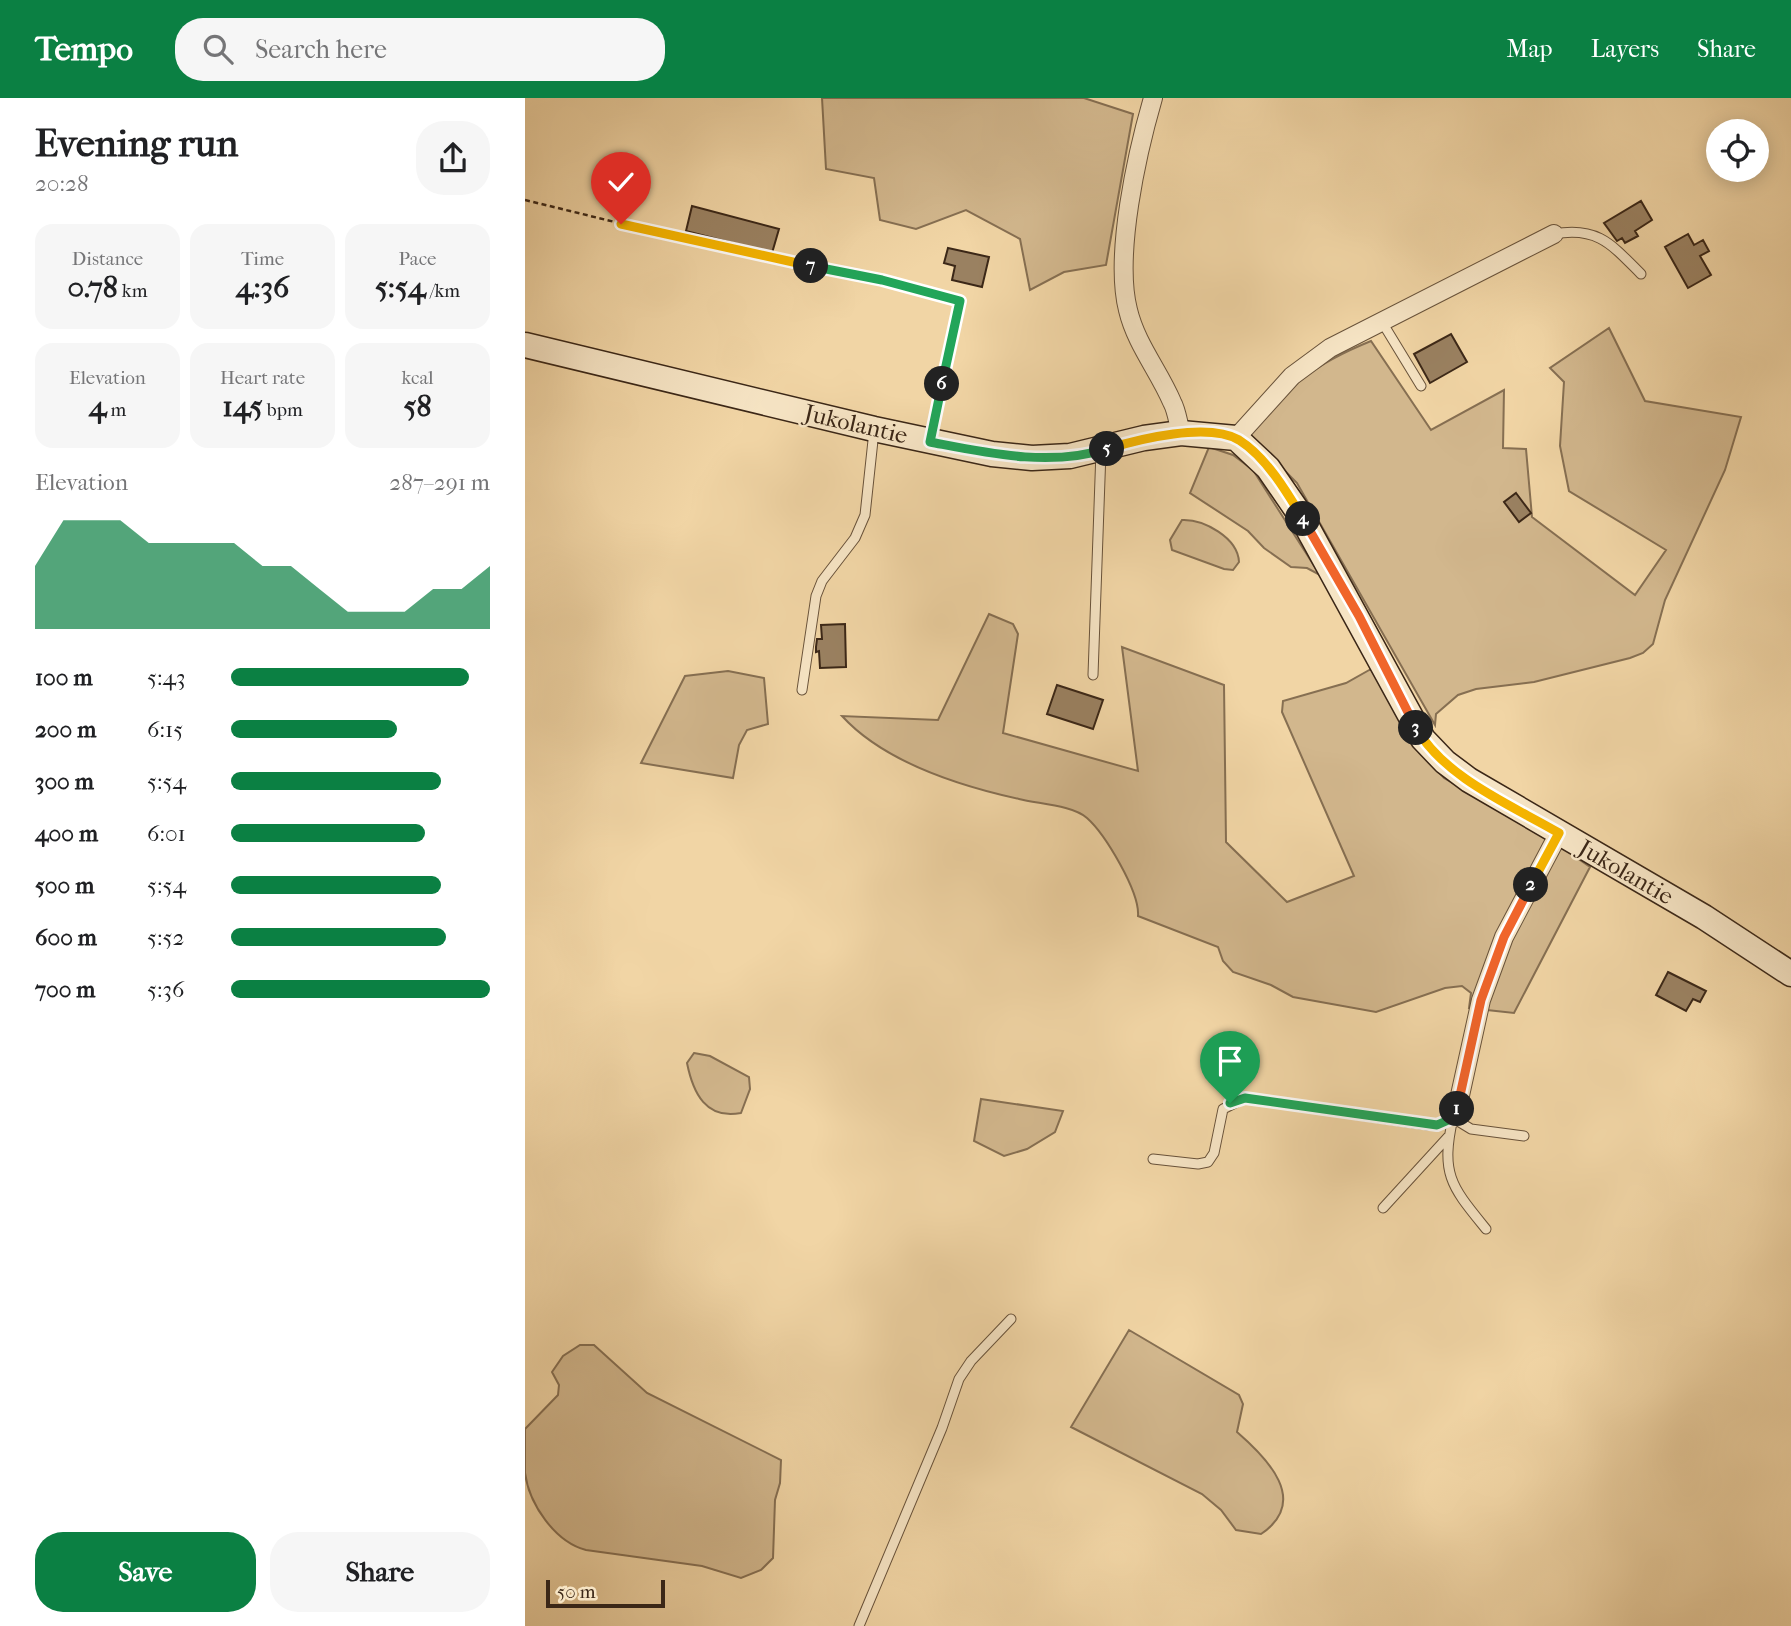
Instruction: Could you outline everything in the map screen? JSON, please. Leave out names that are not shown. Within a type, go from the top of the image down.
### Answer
[{"type":"street","points":[[1153,98],[1145,127],[1125,247],[1123,282],[1136,334],[1173,403],[1181,433]]},
{"type":"street","points":[[1236,438],[1291,376],[1330,348],[1554,234]]},
{"type":"street","name":"Jukolantie","points":[[525,345],[930,442],[1032,458],[1101,451],[1144,438],[1181,433],[1236,438],[1268,468],[1301,516],[1359,616],[1423,738],[1445,762],[1469,780],[1704,917],[1791,974]]},
{"type":"street","points":[[1453,1118],[1481,1000],[1499,950],[1559,833]]},
{"type":"lane","points":[[1554,234],[1574,231],[1597,235],[1641,274]]},
{"type":"lane","points":[[930,442],[960,301]]},
{"type":"lane","points":[[1383,322],[1421,386]]},
{"type":"lane","points":[[803,690],[815,596],[822,581],[855,538],[865,515],[874,429]]},
{"type":"lane","points":[[1093,675],[1101,451]]},
{"type":"lane","points":[[1153,1159],[1198,1164],[1208,1162],[1214,1153],[1223,1110],[1245,1098],[1428,1125],[1437,1125],[1453,1118]]},
{"type":"lane","points":[[1453,1118],[1471,1129],[1524,1136]]},
{"type":"lane","points":[[1453,1118],[1448,1137],[1448,1174],[1464,1202],[1486,1229]]},
{"type":"lane","points":[[1383,1208],[1448,1137]]},
{"type":"lane","points":[[859,1626],[942,1428],[959,1378],[971,1361],[1011,1319]]},
{"type":"path","points":[[525,200],[717,247],[882,280],[960,301]]},
{"type":"shaded area","points":[[822,98],[1084,98],[1133,114],[1106,265],[1064,272],[1030,290],[1020,239],[966,210],[916,229],[880,220],[874,178],[826,169]]},
{"type":"shaded area","points":[[1609,328],[1645,401],[1741,417],[1725,470],[1665,600],[1653,644],[1643,653],[1630,658],[1534,682],[1476,689],[1458,695],[1436,714],[1435,725],[1297,483],[1248,433],[1290,389],[1316,368],[1371,341],[1431,430],[1504,390],[1503,448],[1526,449],[1532,517],[1635,595],[1666,550],[1569,491],[1560,446],[1564,382],[1550,368]]},
{"type":"shaded area","points":[[1209,447],[1233,455],[1253,470],[1320,575],[1307,568],[1291,567],[1264,548],[1248,531],[1190,493]]},
{"type":"shaded area","points":[[1182,520],[1200,523],[1226,538],[1233,545],[1239,562],[1233,570],[1172,550],[1170,540]]},
{"type":"shaded area","points":[[989,614],[1013,624],[1018,634],[1003,733],[1138,771],[1122,647],[1224,685],[1226,842],[1287,902],[1354,876],[1282,712],[1283,701],[1346,683],[1371,669],[1415,746],[1444,778],[1554,842],[1590,867],[1514,1013],[1469,1008],[1471,993],[1462,986],[1445,988],[1376,1012],[1293,997],[1271,985],[1233,972],[1223,961],[1218,947],[1138,916],[1133,893],[1120,864],[1094,826],[1081,814],[972,787],[924,770],[879,747],[842,716],[938,720]]},
{"type":"shaded area","points":[[728,671],[764,678],[768,724],[747,730],[739,745],[733,778],[641,763],[685,676]]},
{"type":"shaded area","points":[[694,1053],[710,1056],[749,1077],[750,1089],[741,1113],[719,1112],[703,1102],[697,1094],[687,1063]]},
{"type":"shaded area","points":[[981,1099],[1063,1111],[1055,1132],[1027,1149],[1004,1156],[974,1141]]},
{"type":"shaded area","points":[[1129,1330],[1239,1395],[1243,1404],[1237,1432],[1271,1467],[1283,1494],[1282,1508],[1275,1521],[1261,1534],[1236,1530],[1221,1510],[1202,1494],[1071,1427]]},
{"type":"shaded area","points":[[580,1345],[594,1345],[647,1393],[781,1460],[780,1483],[775,1500],[773,1558],[761,1570],[741,1578],[702,1566],[586,1550],[564,1539],[545,1520],[527,1485],[525,1429],[558,1395],[559,1385],[552,1372],[563,1356]]},
{"type":"building","points":[[1641,201],[1652,220],[1635,231],[1638,236],[1625,243],[1622,238],[1617,241],[1604,223]]},
{"type":"building","points":[[692,206],[779,229],[772,253],[686,231]]},
{"type":"building","points":[[1688,234],[1694,245],[1703,240],[1709,251],[1700,256],[1711,275],[1688,288],[1665,247]]},
{"type":"building","points":[[948,248],[989,257],[982,287],[952,280],[955,266],[944,263]]},
{"type":"building","points":[[1451,334],[1467,362],[1430,383],[1414,354]]},
{"type":"building","points":[[1516,493],[1531,513],[1519,522],[1504,502]]},
{"type":"building","points":[[845,624],[846,667],[820,668],[819,651],[816,652],[816,647],[817,639],[822,639],[821,625]]},
{"type":"building","points":[[1057,685],[1103,700],[1093,729],[1047,714]]},
{"type":"building","points":[[1668,972],[1706,991],[1700,1002],[1693,999],[1686,1011],[1656,995]]},
{"type":"route","points":[[621,224],[717,247],[882,280],[960,301],[930,442],[992,454],[1032,458],[1101,451],[1144,438],[1181,433],[1236,438],[1252,450],[1268,468],[1301,516],[1359,616],[1423,738],[1445,762],[1469,780],[1559,833],[1504,937],[1481,1000],[1453,1118],[1445,1123],[1428,1125],[1245,1098],[1230,1103]]}]
